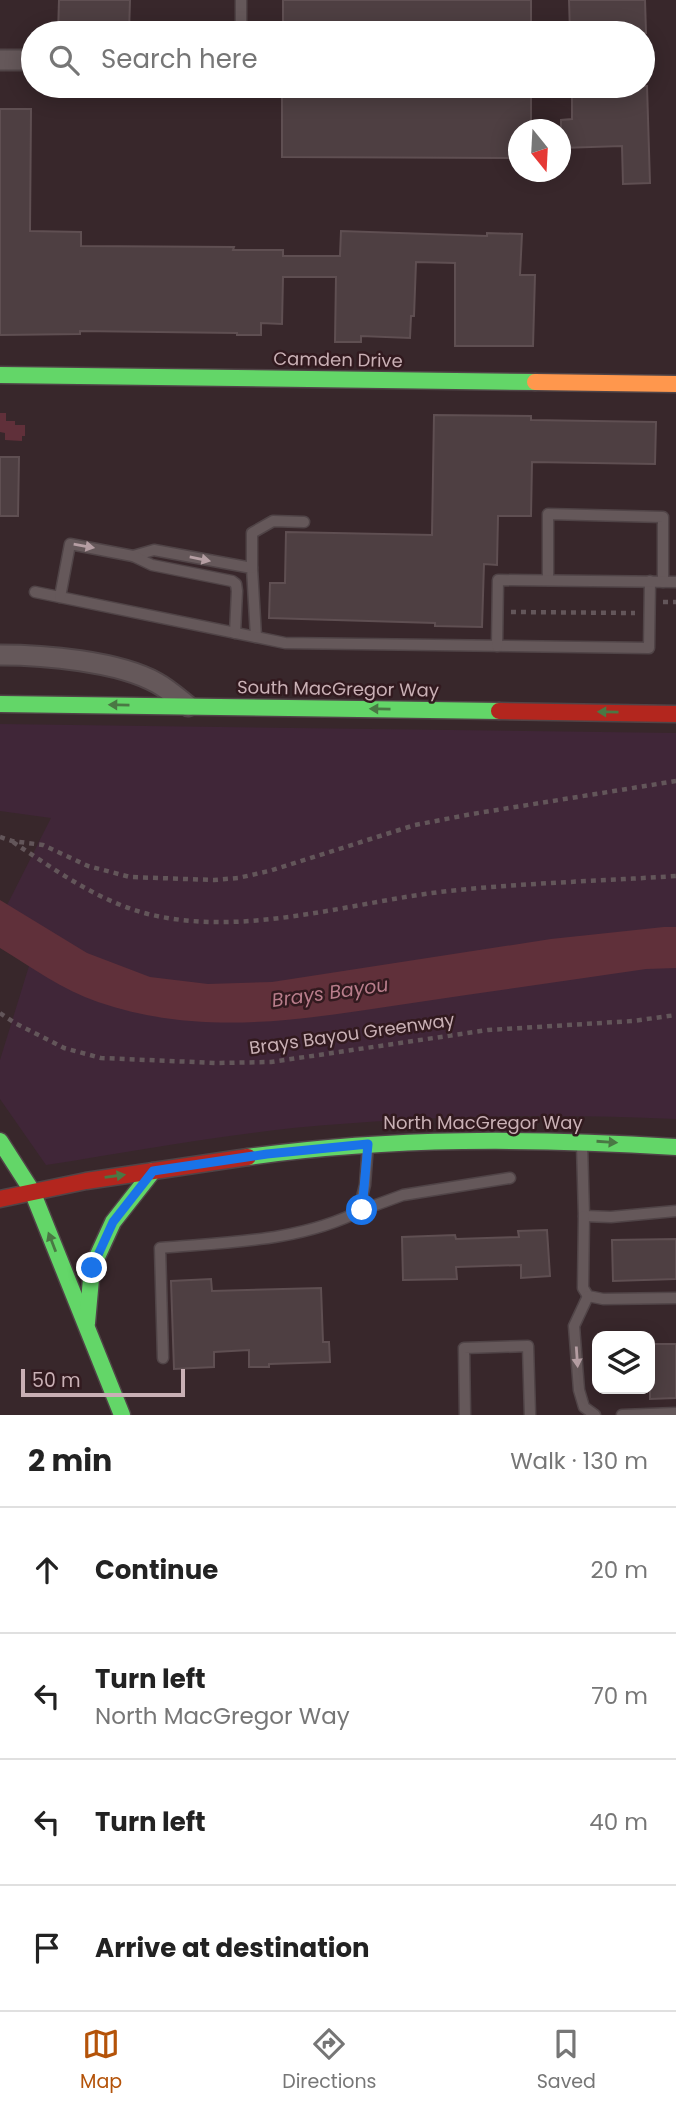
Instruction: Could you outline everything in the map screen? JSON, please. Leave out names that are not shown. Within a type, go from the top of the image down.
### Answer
[{"type":"main road","name":"Camden Drive","points":[[0,375],[676,384]]},
{"type":"main road","name":"South MacGregor Way","points":[[0,704],[676,713]]},
{"type":"main road","name":"North MacGregor Way","points":[[0,1199],[71,1183],[267,1154],[368,1144],[494,1140],[582,1141],[676,1147]]},
{"type":"main road","points":[[0,1141],[32,1191],[122,1415]]},
{"type":"main road","points":[[86,1328],[92,1268],[113,1222],[153,1171]]},
{"type":"street","points":[[0,60],[21,60]]},
{"type":"street","points":[[0,655],[117,668],[157,682],[188,706]]},
{"type":"lane","points":[[241,0],[241,21]]},
{"type":"lane","points":[[548,580],[548,514],[663,517],[663,582]]},
{"type":"lane","points":[[256,637],[252,533],[273,520],[304,522]]},
{"type":"lane","points":[[60,597],[70,544],[134,556],[152,565],[232,581],[237,591],[235,633]]},
{"type":"lane","points":[[134,556],[154,550],[252,568]]},
{"type":"lane","points":[[497,646],[498,580],[676,582]]},
{"type":"lane","points":[[35,592],[285,643],[649,648],[650,582]]},
{"type":"lane","points":[[582,1141],[583,1288],[588,1296],[603,1299],[676,1298]]},
{"type":"lane","points":[[362,1210],[368,1144]]},
{"type":"lane","points":[[163,1358],[160,1248],[285,1235],[315,1229],[403,1195],[510,1178]]},
{"type":"lane","points":[[584,1216],[611,1217],[676,1211]]},
{"type":"lane","points":[[588,1296],[574,1326],[579,1390],[584,1407],[595,1415]]},
{"type":"lane","points":[[465,1415],[464,1348],[528,1346],[530,1415]]},
{"type":"lane","points":[[622,1415],[676,1413]]},
{"type":"path","points":[[497,611],[634,614],[664,602],[676,603]]},
{"type":"path","points":[[0,837],[43,845],[88,866],[130,877],[215,880],[269,871],[415,825],[676,781]]},
{"type":"path","points":[[12,841],[66,878],[116,903],[148,914],[196,922],[273,919],[447,891],[676,876]]},
{"type":"path","name":"Brays Bayou Greenway","points":[[0,1013],[64,1048],[101,1058],[217,1063],[271,1062],[488,1030],[634,1021],[676,1015]]},
{"type":"shaded area","points":[[0,724],[676,733],[676,1119],[532,1116],[341,1124],[231,1136],[46,1165],[0,1099],[0,1060],[33,953],[0,919],[51,818],[0,811]]},
{"type":"water","points":[[0,413],[6,413],[6,421],[25,425],[22,441],[5,440],[5,433],[0,432]]},
{"type":"water","name":"Brays Bayou","points":[[0,900],[87,953],[150,977],[208,984],[272,982],[551,939],[664,927],[676,927],[676,968],[646,969],[298,1019],[258,1022],[179,1020],[139,1013],[85,997],[0,948]]},
{"type":"building","points":[[59,0],[130,0],[129,21],[58,21]]},
{"type":"building","points":[[283,0],[531,0],[531,21],[283,21]]},
{"type":"building","points":[[569,0],[645,0],[646,21],[570,21]]},
{"type":"building","points":[[282,98],[531,98],[531,119],[508,119],[508,158],[282,157]]},
{"type":"building","points":[[572,98],[647,98],[650,183],[623,184],[622,146],[571,148]]},
{"type":"building","points":[[0,109],[31,109],[30,231],[81,232],[81,246],[234,247],[233,250],[283,250],[283,256],[340,256],[341,231],[487,236],[487,233],[522,234],[520,275],[535,275],[533,346],[455,346],[455,263],[416,262],[414,316],[411,316],[410,338],[361,336],[361,342],[335,342],[336,277],[283,277],[282,324],[261,323],[261,335],[80,331],[80,334],[0,335]]},
{"type":"building","points":[[434,415],[656,422],[655,464],[532,462],[531,516],[498,516],[497,565],[484,564],[482,627],[269,618],[270,583],[285,583],[286,532],[432,535]]},
{"type":"building","points":[[0,457],[19,457],[18,516],[0,516]]},
{"type":"building","points":[[547,1230],[550,1276],[521,1278],[521,1265],[456,1267],[457,1279],[403,1280],[402,1237],[519,1237],[518,1231]]},
{"type":"building","points":[[676,1239],[676,1279],[613,1281],[612,1240]]},
{"type":"building","points":[[211,1279],[212,1291],[321,1288],[323,1342],[329,1342],[330,1362],[249,1367],[249,1350],[214,1352],[214,1367],[174,1369],[171,1281]]},
{"type":"building","points":[[655,1344],[676,1344],[676,1398],[650,1399],[650,1394],[655,1394]]},
{"type":"traffic: fast","points":[[0,375],[535,382]]},
{"type":"traffic: fast","points":[[0,704],[499,711]]},
{"type":"traffic: fast","points":[[0,1141],[32,1191],[122,1415]]},
{"type":"traffic: fast","points":[[248,1157],[355,1146],[462,1141],[676,1147]]},
{"type":"traffic: fast","points":[[87,1323],[92,1268],[113,1222],[153,1171]]},
{"type":"traffic: slow","points":[[535,382],[676,384]]},
{"type":"traffic: jam","points":[[499,711],[676,714]]},
{"type":"traffic: jam","points":[[0,1199],[86,1181],[248,1157]]},
{"type":"route","points":[[92,1268],[113,1222],[153,1171],[267,1154],[368,1144],[362,1210]]}]
